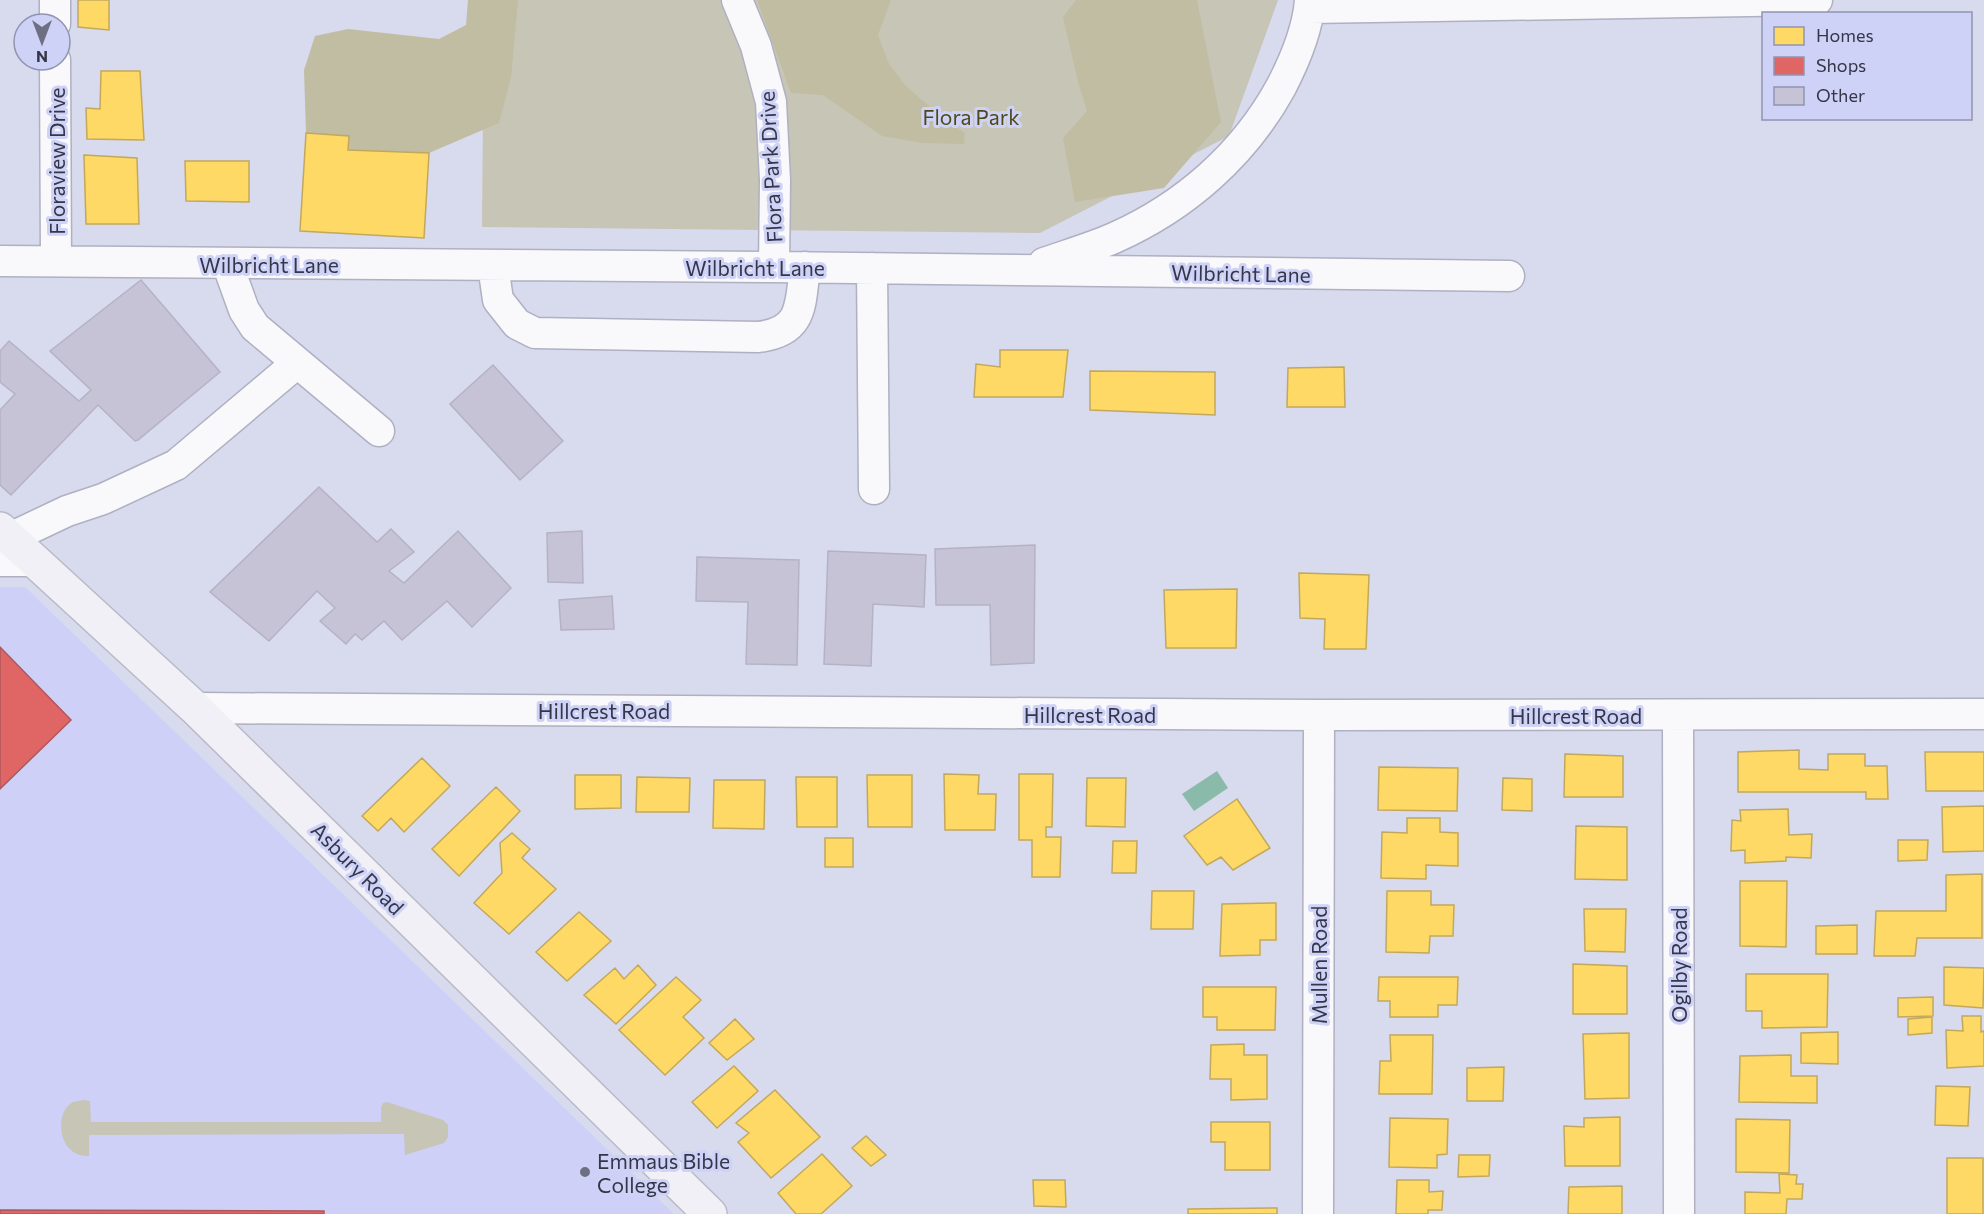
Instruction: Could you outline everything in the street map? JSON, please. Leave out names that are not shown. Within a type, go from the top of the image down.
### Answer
[{"type":"main road","name":"Asbury Road","points":[[3,543],[35,561],[195,708],[710,1214]]},
{"type":"street","name":"Flora Park Drive","points":[[737,0],[756,46],[771,102],[775,180],[774,267]]},
{"type":"street","points":[[1026,270],[1123,234],[1175,204],[1215,173],[1251,135],[1271,104],[1298,48],[1310,4],[1817,0]]},
{"type":"street","name":"Floraview Drive","points":[[55,72],[56,261]]},
{"type":"street","name":"Wilbricht Lane","points":[[0,261],[805,267],[1509,276]]},
{"type":"street","points":[[227,263],[244,310],[255,327],[379,431]]},
{"type":"street","points":[[493,265],[498,300],[517,324],[536,333],[758,337],[775,335],[790,326],[800,310],[805,267]]},
{"type":"street","points":[[872,268],[874,489]]},
{"type":"street","points":[[3,543],[67,511],[103,499],[176,465],[297,363]]},
{"type":"street","name":"Hillcrest Road","points":[[195,708],[1319,715],[1984,714]]},
{"type":"street","name":"Mullen Road","points":[[1318,1214],[1319,715]]},
{"type":"street","name":"Ogilby Road","points":[[1678,715],[1679,1214]]},
{"type":"shaded area","points":[[468,0],[518,0],[511,78],[499,123],[429,153],[348,150],[349,136],[306,133],[304,70],[315,36],[348,29],[439,39],[466,25]]},
{"type":"shaded area","points":[[757,0],[891,0],[878,35],[889,64],[906,86],[941,117],[965,133],[964,144],[922,143],[882,136],[823,95],[791,93]]},
{"type":"shaded area","points":[[1076,0],[1197,0],[1221,122],[1164,188],[1075,202],[1063,138],[1087,111],[1063,17]]},
{"type":"shaded area","points":[[0,587],[25,587],[674,1214],[0,1214]]},
{"type":"shaded area","points":[[1217,771],[1228,788],[1194,811],[1182,794]]},
{"type":"green space","name":"Flora Park","points":[[484,0],[1278,0],[1229,136],[1040,233],[482,227]]},
{"type":"green space","points":[[90,1101],[91,1122],[381,1122],[381,1107],[387,1102],[443,1120],[448,1125],[448,1137],[444,1143],[405,1155],[404,1134],[89,1135],[89,1156],[84,1156],[75,1153],[67,1145],[61,1125],[64,1111],[68,1106],[73,1102]]},
{"type":"building: Homes","points":[[78,0],[109,0],[109,30],[78,27]]},
{"type":"building: Homes","points":[[101,71],[140,71],[144,140],[87,139],[86,108],[100,109]]},
{"type":"building: Homes","points":[[306,133],[349,136],[348,150],[429,153],[424,238],[300,231]]},
{"type":"building: Homes","points":[[84,155],[137,158],[139,224],[86,224]]},
{"type":"building: Homes","points":[[185,161],[249,161],[249,202],[186,201]]},
{"type":"building: Homes","points":[[1000,350],[1068,350],[1063,397],[974,397],[976,364],[1000,367]]},
{"type":"building: Homes","points":[[1344,367],[1345,407],[1287,407],[1288,368]]},
{"type":"building: Homes","points":[[1090,371],[1215,372],[1215,415],[1090,410]]},
{"type":"building: Homes","points":[[1299,573],[1369,575],[1366,649],[1324,649],[1325,619],[1300,618]]},
{"type":"building: Homes","points":[[1237,589],[1236,648],[1166,648],[1164,590]]},
{"type":"building: Homes","points":[[1799,750],[1799,769],[1828,770],[1828,754],[1865,754],[1865,766],[1887,766],[1888,799],[1866,799],[1866,792],[1738,792],[1738,752]]},
{"type":"building: Homes","points":[[1925,752],[1984,752],[1984,791],[1926,791]]},
{"type":"building: Homes","points":[[1565,754],[1623,756],[1623,797],[1564,797]]},
{"type":"building: Homes","points":[[422,758],[450,786],[404,832],[391,818],[378,831],[362,816]]},
{"type":"building: Homes","points":[[1379,767],[1458,768],[1457,811],[1378,810]]},
{"type":"building: Homes","points":[[944,774],[979,775],[978,794],[996,794],[995,830],[945,830]]},
{"type":"building: Homes","points":[[1019,774],[1053,774],[1052,827],[1046,827],[1046,837],[1061,837],[1060,877],[1032,877],[1032,840],[1019,840]]},
{"type":"building: Homes","points":[[575,775],[621,775],[621,808],[575,809]]},
{"type":"building: Homes","points":[[867,775],[912,775],[912,827],[868,827]]},
{"type":"building: Homes","points":[[637,777],[690,778],[689,812],[636,812]]},
{"type":"building: Homes","points":[[796,777],[837,777],[837,827],[797,827]]},
{"type":"building: Homes","points":[[1087,778],[1126,778],[1125,827],[1086,826]]},
{"type":"building: Homes","points":[[1503,778],[1532,779],[1532,811],[1502,810]]},
{"type":"building: Homes","points":[[714,780],[765,780],[764,829],[713,828]]},
{"type":"building: Homes","points":[[496,787],[520,811],[459,876],[432,849]]},
{"type":"building: Homes","points":[[1237,799],[1270,848],[1233,870],[1221,857],[1207,865],[1184,836]]},
{"type":"building: Homes","points":[[1984,806],[1984,851],[1943,852],[1942,807]]},
{"type":"building: Homes","points":[[1788,809],[1789,835],[1812,834],[1811,858],[1786,857],[1786,861],[1745,863],[1745,850],[1731,851],[1732,820],[1741,821],[1740,810]]},
{"type":"building: Homes","points":[[1407,818],[1440,818],[1440,832],[1458,833],[1458,866],[1426,865],[1426,879],[1381,878],[1382,832],[1407,833]]},
{"type":"building: Homes","points":[[1576,826],[1627,827],[1627,880],[1575,879]]},
{"type":"building: Homes","points":[[512,833],[530,849],[522,858],[556,889],[509,934],[474,903],[502,873],[500,843]]},
{"type":"building: Homes","points":[[825,838],[853,838],[853,867],[825,867]]},
{"type":"building: Homes","points":[[1898,840],[1928,840],[1927,860],[1898,861]]},
{"type":"building: Homes","points":[[1113,841],[1137,841],[1136,873],[1112,873]]},
{"type":"building: Homes","points":[[1982,874],[1982,938],[1917,938],[1915,956],[1874,956],[1876,911],[1946,911],[1946,875]]},
{"type":"building: Homes","points":[[1740,881],[1787,881],[1786,947],[1740,946]]},
{"type":"building: Homes","points":[[1152,891],[1194,891],[1193,929],[1151,929]]},
{"type":"building: Homes","points":[[1387,891],[1431,891],[1431,905],[1454,905],[1453,936],[1430,936],[1429,953],[1386,952]]},
{"type":"building: Homes","points":[[1276,903],[1276,940],[1260,940],[1260,955],[1220,956],[1222,904]]},
{"type":"building: Homes","points":[[1584,909],[1626,909],[1625,952],[1585,951]]},
{"type":"building: Homes","points":[[579,912],[611,941],[567,981],[536,952]]},
{"type":"building: Homes","points":[[1857,925],[1857,954],[1816,954],[1816,926]]},
{"type":"building: Homes","points":[[1573,964],[1627,966],[1627,1014],[1573,1014]]},
{"type":"building: Homes","points":[[638,965],[656,985],[616,1024],[584,995],[615,968],[624,979]]},
{"type":"building: Homes","points":[[1944,967],[1984,968],[1983,1008],[1944,1005]]},
{"type":"building: Homes","points":[[1746,974],[1828,974],[1827,1027],[1762,1028],[1762,1011],[1746,1011]]},
{"type":"building: Homes","points":[[676,977],[701,1000],[683,1017],[704,1038],[665,1075],[619,1030]]},
{"type":"building: Homes","points":[[1379,977],[1458,977],[1457,1005],[1438,1005],[1438,1017],[1390,1017],[1390,1001],[1378,1001]]},
{"type":"building: Homes","points":[[1203,987],[1276,987],[1275,1030],[1217,1030],[1217,1017],[1203,1017]]},
{"type":"building: Homes","points":[[1933,997],[1933,1016],[1898,1017],[1898,998]]},
{"type":"building: Homes","points":[[1962,1016],[1981,1016],[1981,1032],[1984,1031],[1984,1066],[1947,1068],[1946,1030],[1963,1031]]},
{"type":"building: Homes","points":[[1932,1017],[1932,1033],[1908,1035],[1908,1019]]},
{"type":"building: Homes","points":[[735,1019],[754,1039],[727,1060],[709,1043]]},
{"type":"building: Homes","points":[[1838,1032],[1838,1064],[1801,1063],[1801,1033]]},
{"type":"building: Homes","points":[[1629,1033],[1629,1098],[1585,1099],[1583,1034]]},
{"type":"building: Homes","points":[[1390,1035],[1433,1035],[1432,1094],[1379,1094],[1380,1061],[1391,1061]]},
{"type":"building: Homes","points":[[1244,1044],[1244,1055],[1267,1055],[1267,1099],[1231,1100],[1231,1079],[1210,1079],[1211,1045]]},
{"type":"building: Homes","points":[[1791,1055],[1791,1076],[1817,1076],[1817,1103],[1739,1102],[1740,1056]]},
{"type":"building: Homes","points":[[734,1066],[758,1091],[717,1128],[692,1102]]},
{"type":"building: Homes","points":[[1504,1067],[1503,1101],[1467,1101],[1467,1068]]},
{"type":"building: Homes","points":[[1936,1086],[1970,1087],[1968,1126],[1935,1125]]},
{"type":"building: Homes","points":[[775,1090],[820,1137],[771,1178],[738,1142],[749,1133],[736,1123]]},
{"type":"building: Homes","points":[[1620,1117],[1620,1166],[1565,1166],[1564,1126],[1584,1127],[1584,1118]]},
{"type":"building: Homes","points":[[1390,1118],[1448,1119],[1447,1154],[1437,1155],[1437,1168],[1389,1167]]},
{"type":"building: Homes","points":[[1736,1119],[1790,1120],[1789,1173],[1736,1172]]},
{"type":"building: Homes","points":[[1211,1122],[1270,1122],[1270,1170],[1225,1170],[1225,1142],[1211,1142]]},
{"type":"building: Homes","points":[[866,1136],[886,1155],[871,1166],[852,1148]]},
{"type":"building: Homes","points":[[822,1154],[852,1186],[821,1214],[796,1214],[778,1193]]},
{"type":"building: Homes","points":[[1459,1155],[1490,1155],[1489,1176],[1458,1177]]},
{"type":"building: Homes","points":[[1947,1158],[1983,1158],[1983,1214],[1947,1214]]},
{"type":"building: Homes","points":[[1779,1174],[1797,1175],[1796,1184],[1803,1184],[1802,1199],[1787,1199],[1786,1214],[1745,1214],[1745,1192],[1780,1193]]},
{"type":"building: Homes","points":[[1033,1180],[1065,1180],[1066,1207],[1034,1206]]},
{"type":"building: Homes","points":[[1397,1180],[1429,1180],[1429,1192],[1443,1191],[1442,1210],[1428,1210],[1428,1214],[1396,1214]]},
{"type":"building: Homes","points":[[1622,1186],[1622,1214],[1568,1214],[1569,1187]]},
{"type":"building: Homes","points":[[1277,1208],[1277,1214],[1188,1214],[1188,1209]]},
{"type":"building: Shops","points":[[0,647],[71,720],[0,789]]},
{"type":"building: Shops","points":[[0,1210],[324,1211],[324,1214],[0,1214]]},
{"type":"building: Other","points":[[141,280],[220,372],[135,441],[98,405],[11,495],[0,485],[0,410],[15,394],[0,382],[0,351],[9,341],[79,401],[91,390],[50,351]]},
{"type":"building: Other","points":[[493,365],[563,441],[520,480],[450,404]]},
{"type":"building: Other","points":[[319,487],[377,542],[391,529],[414,552],[389,571],[404,583],[458,531],[511,588],[472,627],[447,601],[402,640],[384,621],[362,640],[355,634],[346,644],[320,621],[335,608],[317,591],[269,641],[210,592]]},
{"type":"building: Other","points":[[582,531],[583,583],[548,582],[547,533]]},
{"type":"building: Other","points":[[1035,545],[1034,663],[991,665],[990,605],[936,605],[935,549]]},
{"type":"building: Other","points":[[828,551],[926,555],[924,607],[873,604],[871,666],[824,664]]},
{"type":"building: Other","points":[[697,557],[799,560],[797,665],[746,664],[748,602],[696,601]]},
{"type":"building: Other","points":[[612,596],[614,629],[561,630],[559,600]]},
{"type":"place","name":"Emmaus Bible College","points":[[585,1172]]}]
